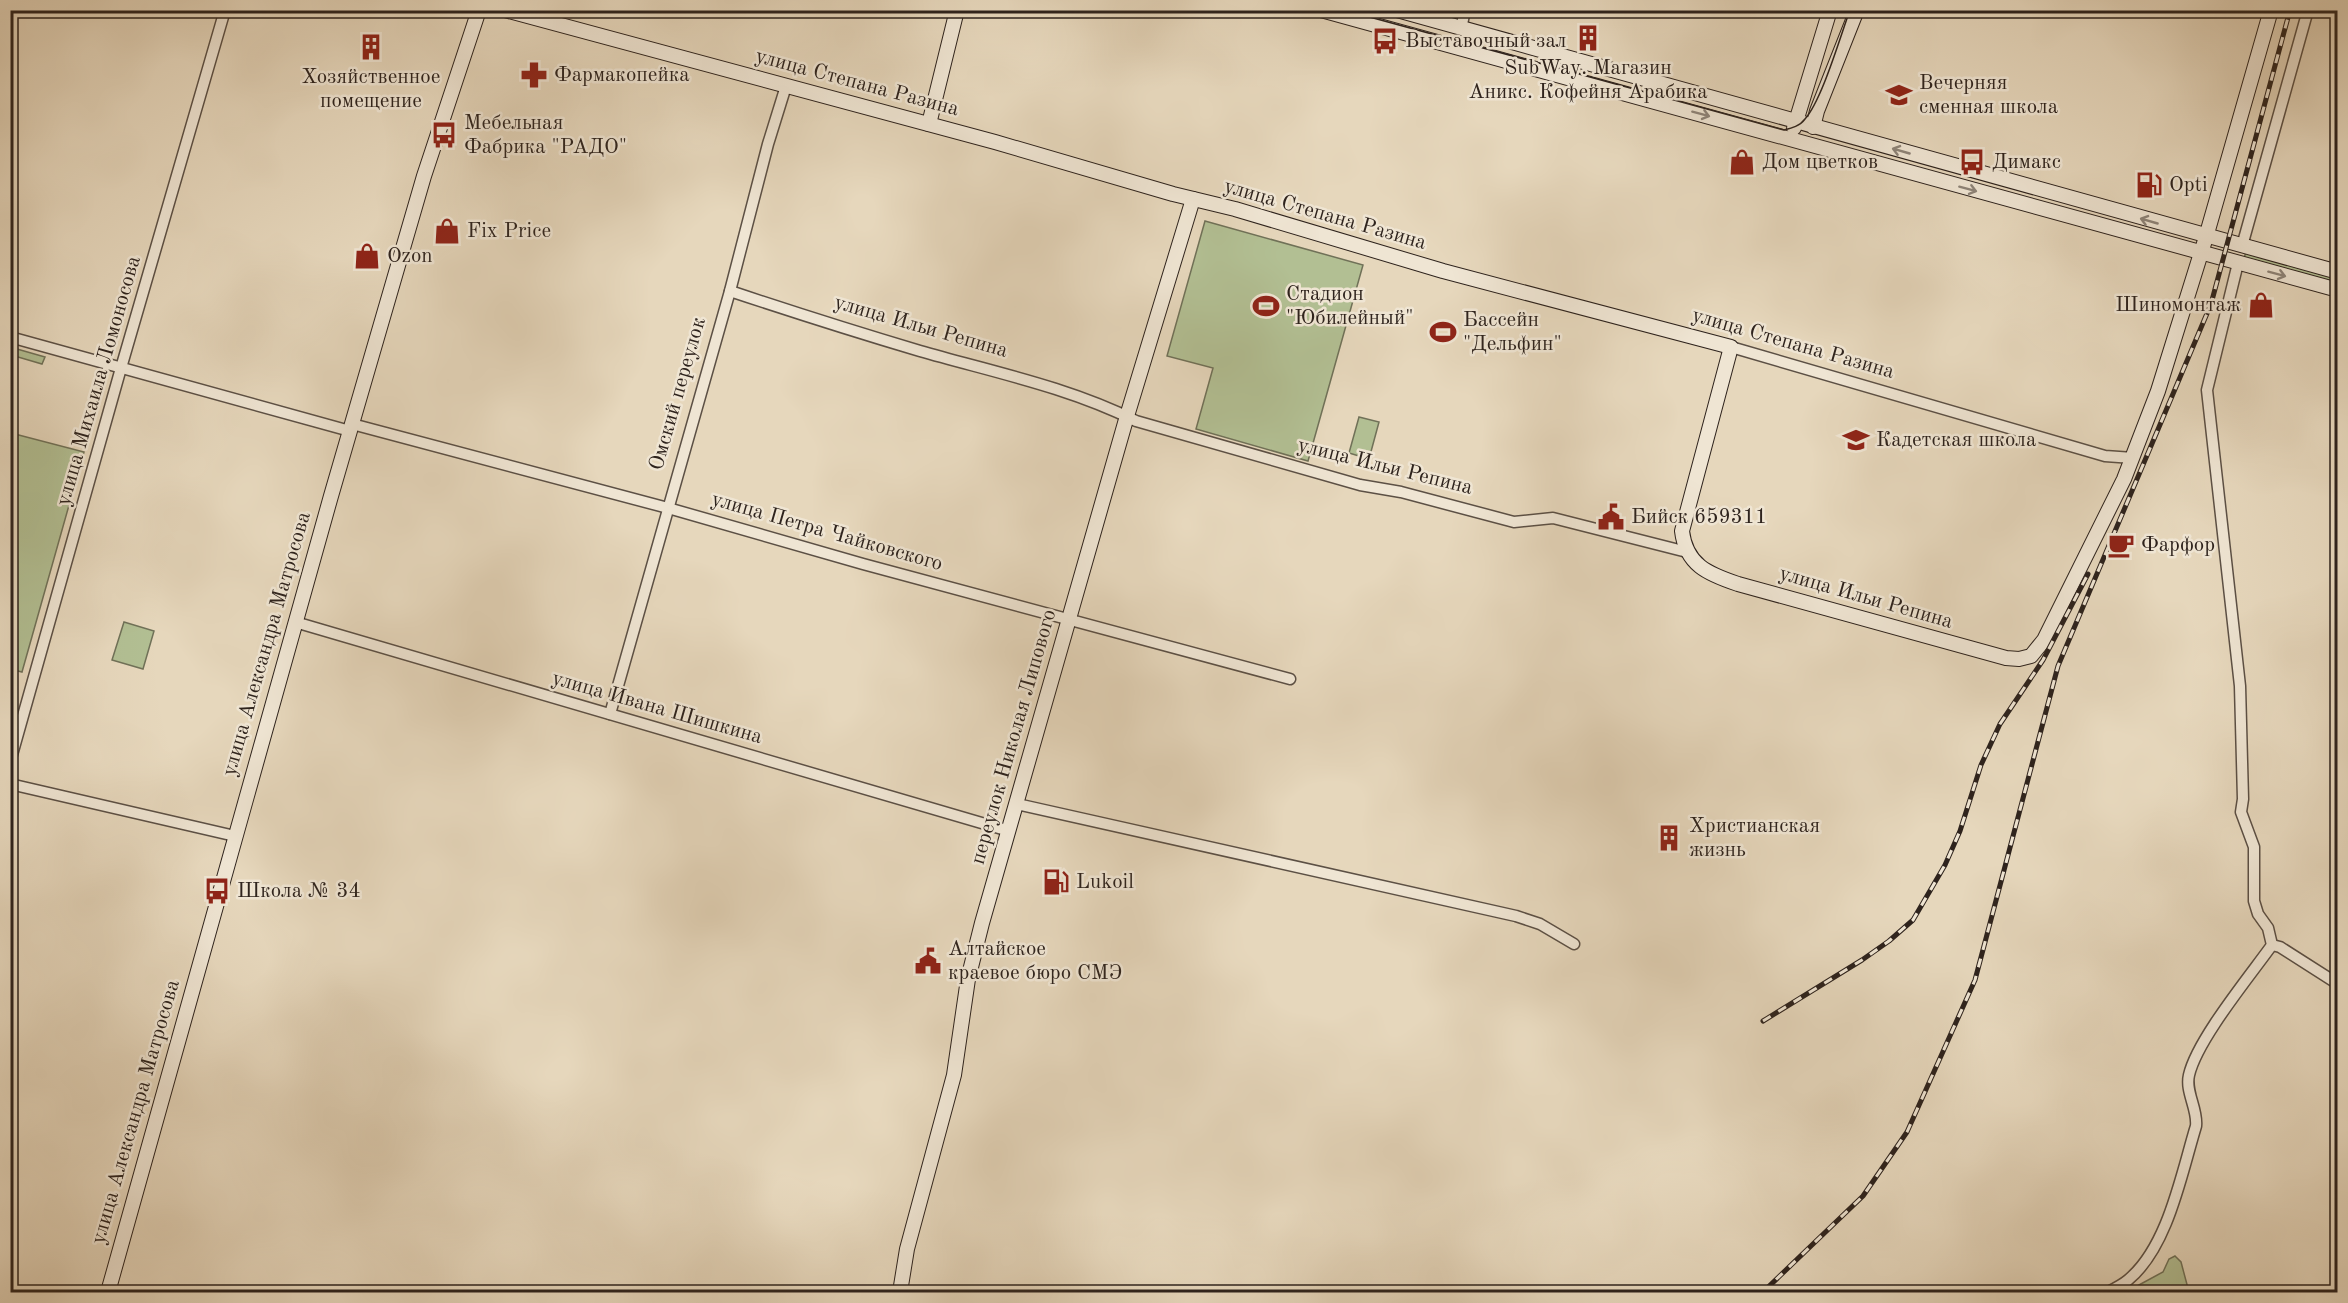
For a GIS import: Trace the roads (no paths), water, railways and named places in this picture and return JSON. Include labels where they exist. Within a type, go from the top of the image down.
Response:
[{"type":"street","name":"улица Михаила Ломоносова","points":[[10,762],[225,10]]},
{"type":"street","name":"улица Александра Матросова","points":[[108,1293],[351,428],[424,176],[479,10]]},
{"type":"street","points":[[929,124],[957,10]]},
{"type":"street","points":[[1321,10],[2337,290]]},
{"type":"street","points":[[1397,10],[2337,272]]},
{"type":"street","points":[[1461,29],[1465,10]]},
{"type":"street","points":[[1790,139],[1830,10]]},
{"type":"street","points":[[1813,127],[1857,10]]},
{"type":"street","points":[[2133,458],[2158,391],[2206,237],[2271,10]]},
{"type":"street","points":[[2108,1293],[2127,1281],[2139,1269],[2151,1253],[2167,1221],[2196,1126],[2197,1119],[2189,1086],[2191,1069],[2204,1041],[2272,945],[2268,928],[2255,907],[2253,842],[2241,812],[2243,799],[2240,686],[2207,390],[2242,246],[2308,10]]},
{"type":"street","name":"улица Степана Разина","points":[[509,11],[1235,209],[1443,271],[1731,347],[2105,456],[2133,458]]},
{"type":"street","name":"Омский переулок","points":[[610,714],[786,86]]},
{"type":"street","points":[[1933,180],[1939,162]]},
{"type":"street","name":"переулок Николая Липового","points":[[900,1293],[907,1249],[954,1075],[968,979],[1127,416],[1193,199]]},
{"type":"street","points":[[2116,230],[2122,213]]},
{"type":"street","name":"улица Ильи Репина","points":[[729,291],[877,338],[1023,378],[1147,424],[1360,484],[1401,492],[1514,522],[1552,518],[1687,552],[1703,568],[1738,584],[1996,656],[2014,659],[2031,656],[2044,640],[2108,514],[2133,458]]},
{"type":"street","name":"улица Петра Чайковского","points":[[10,337],[351,428],[668,507],[862,564],[1070,618],[1290,679]]},
{"type":"street","points":[[1687,552],[1682,531],[1731,347]]},
{"type":"street","name":"улица Ивана Шишкина","points":[[295,622],[1009,831]]},
{"type":"street","points":[[10,784],[236,836]]},
{"type":"street","points":[[1017,804],[1506,913],[1540,924],[1574,944]]},
{"type":"street","points":[[2272,945],[2280,947],[2337,984]]},
{"type":"tram line","points":[[1344,10],[1784,130],[1801,123],[1818,98],[1850,10]]},
{"type":"railway","points":[[1763,1292],[1863,1196],[1907,1132],[1975,980],[2058,666],[2211,304],[2290,10]]},
{"type":"railway","points":[[1763,1021],[1862,960],[1913,920],[1945,865],[1960,831],[1981,765],[2000,724],[2043,660],[2088,574]]},
{"type":"place","name":"SubWay. Магазин Аникс. Кофейня Арабика","points":[[1588,38]]},
{"type":"place","name":"Выставочный зал","points":[[1385,41]]},
{"type":"place","name":"Хозяйственное помещение","points":[[371,47]]},
{"type":"place","name":"Фармакопейка","points":[[534,75]]},
{"type":"place","name":"Вечерняя сменная школа","points":[[1899,95]]},
{"type":"place","name":"Мебельная Фабрика \"РАДО\"","points":[[444,135]]},
{"type":"place","name":"Дом цветков","points":[[1742,162]]},
{"type":"place","name":"Димакс","points":[[1972,162]]},
{"type":"place","name":"Opti","points":[[2149,185]]},
{"type":"place","name":"Fix Price","points":[[447,231]]},
{"type":"place","name":"Ozon","points":[[367,256]]},
{"type":"place","name":"Шиномонтаж","points":[[2261,305]]},
{"type":"place","name":"Стадион \"Юбилейный\"","points":[[1266,306]]},
{"type":"place","name":"Бассейн \"Дельфин\"","points":[[1443,332]]},
{"type":"place","name":"Кадетская школа","points":[[1856,440]]},
{"type":"place","name":"Бийск 659311","points":[[1611,517]]},
{"type":"place","name":"Фарфор","points":[[2121,545]]},
{"type":"place","name":"Христианская жизнь","points":[[1669,838]]},
{"type":"place","name":"Lukoil","points":[[1056,882]]},
{"type":"place","name":"Школа № 34","points":[[217,891]]},
{"type":"place","name":"Алтайское краевое бюро СМЭ","points":[[928,961]]}]
